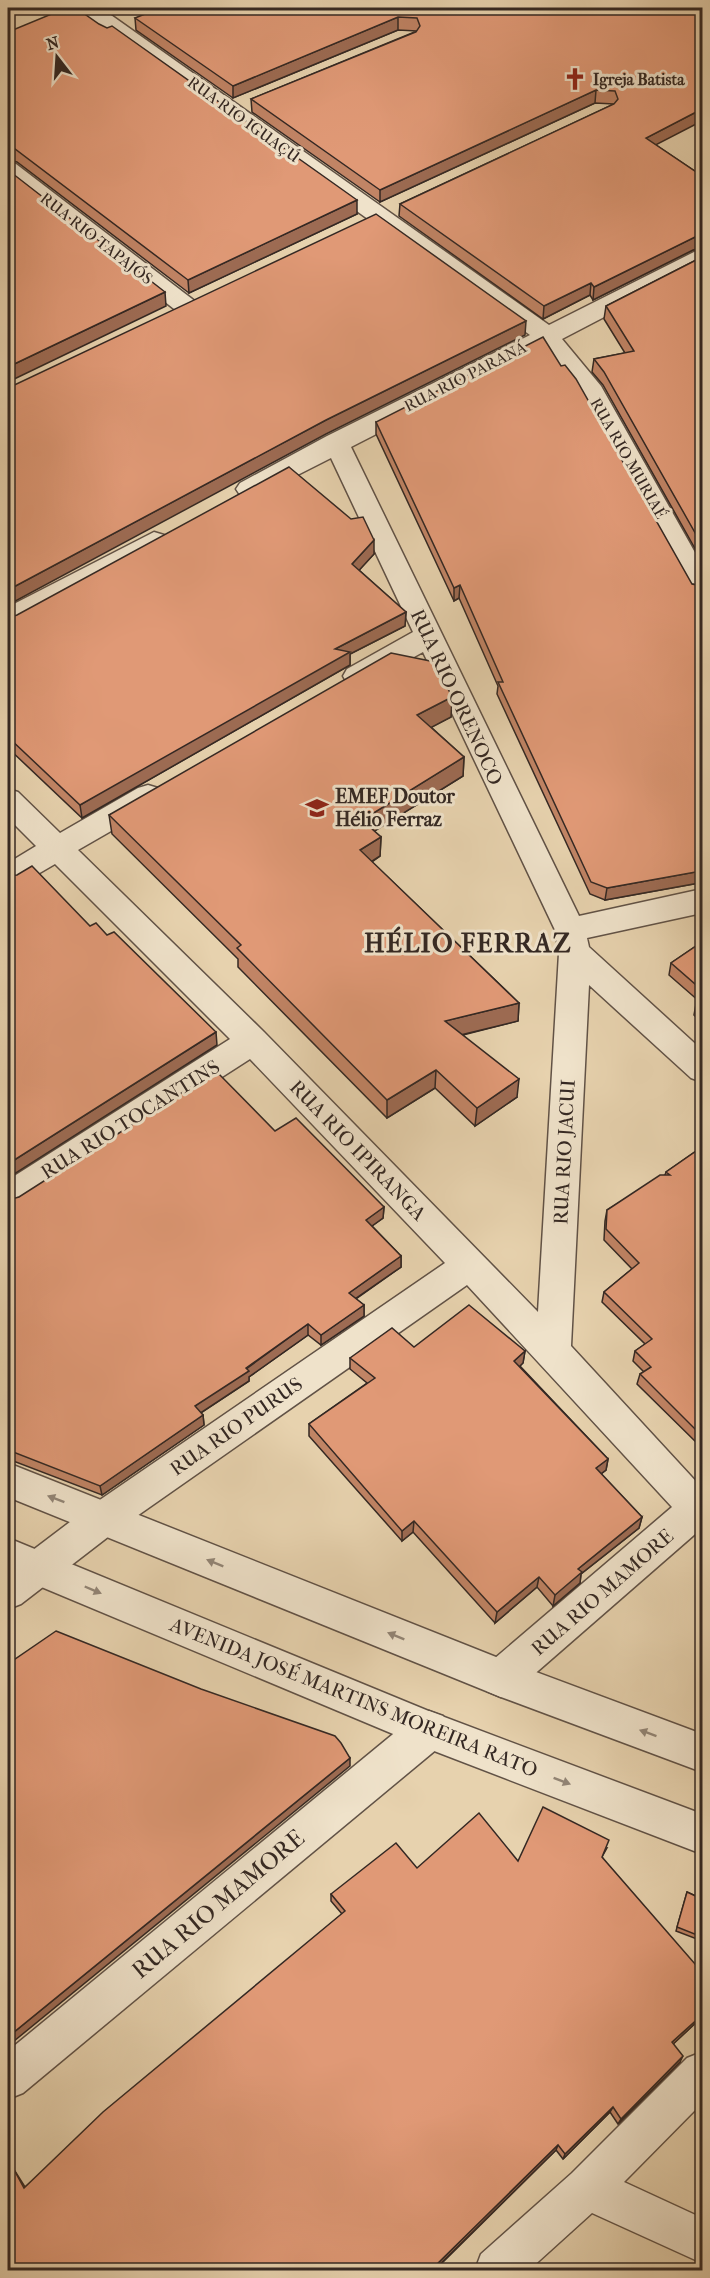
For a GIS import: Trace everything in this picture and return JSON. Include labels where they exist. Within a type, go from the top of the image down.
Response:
[{"type":"street","name":"RUA RIO IGUAÇÚ","points":[[88,8],[231,110],[367,221],[546,335]]},
{"type":"street","points":[[231,110],[253,100]]},
{"type":"street","name":"RUA RIO TAPAJÓS","points":[[8,169],[176,312],[208,297]]},
{"type":"street","points":[[367,221],[399,206]]},
{"type":"street","name":"RUA RIO PARANÁ","points":[[223,503],[336,442],[702,257]]},
{"type":"street","name":"RUA RIO MURIAÉ","points":[[546,335],[588,386],[702,588]]},
{"type":"street","name":"RUA RIO ORENOCO","points":[[336,442],[573,942]]},
{"type":"street","points":[[8,619],[172,531]]},
{"type":"street","points":[[335,689],[429,636]]},
{"type":"street","points":[[8,877],[170,784]]},
{"type":"street","name":"RUA RIO IPIRANGA","points":[[8,800],[55,849],[253,1041],[553,1351],[700,1507]]},
{"type":"street","points":[[702,901],[573,942],[702,1069]]},
{"type":"street","name":"RUA RIO JACUI","points":[[553,1351],[573,942]]},
{"type":"street","name":"RUA RIO TOCANTINS","points":[[8,1197],[253,1041]]},
{"type":"street","name":"RUA RIO PURUS","points":[[8,1591],[23,1561],[104,1518],[468,1265]]},
{"type":"street","points":[[8,1480],[501,1678],[702,1753]]},
{"type":"street","name":"RUA RIO MAMORE","points":[[501,1678],[700,1507]]},
{"type":"street","name":"AVENIDA JOSÉ MARTINS MOREIRA RATO","points":[[23,1561],[429,1730],[702,1834]]},
{"type":"street","name":"RUA RIO MAMORE","points":[[8,2078],[429,1730]]},
{"type":"street","points":[[497,2271],[587,2188],[702,2073]]},
{"type":"street","points":[[587,2188],[702,2241]]},
{"type":"building","points":[[66,8],[76,8],[107,28],[112,26],[357,200],[188,280],[15,149],[8,147],[8,32]]},
{"type":"building","points":[[160,8],[279,8],[289,14],[296,8],[702,8],[702,109],[646,138],[702,176],[702,198],[699,198],[702,203],[702,236],[695,237],[594,287],[591,283],[544,306],[400,204],[614,104],[618,99],[615,91],[596,90],[380,190],[251,99],[416,32],[420,26],[417,18],[398,17],[233,86],[135,18]]},
{"type":"building","points":[[8,170],[165,292],[8,367]]},
{"type":"building","points":[[376,214],[526,321],[326,420],[8,590],[8,388]]},
{"type":"building","points":[[702,257],[702,545],[604,372],[594,359],[634,351],[606,306]]},
{"type":"building","points":[[543,337],[561,366],[565,365],[576,379],[692,584],[702,586],[702,872],[607,888],[591,882],[498,682],[503,682],[460,585],[454,588],[376,422]]},
{"type":"building","points":[[289,467],[351,519],[363,517],[374,540],[352,564],[406,612],[335,649],[350,652],[80,805],[8,737],[8,618]]},
{"type":"building","points":[[391,653],[435,662],[452,697],[417,715],[464,757],[362,820],[381,837],[360,850],[519,1003],[445,1021],[519,1079],[477,1108],[436,1070],[387,1100],[237,948],[241,945],[109,815]]},
{"type":"building","points":[[32,866],[90,926],[96,923],[107,935],[114,932],[216,1032],[8,1164],[8,876],[17,875]]},
{"type":"building","points":[[702,942],[702,990],[671,963]]},
{"type":"building","points":[[702,1000],[702,1010],[696,1004]]},
{"type":"building","points":[[216,1071],[275,1131],[296,1118],[384,1207],[366,1220],[401,1256],[349,1293],[364,1305],[321,1335],[308,1324],[246,1368],[249,1371],[195,1406],[203,1415],[100,1486],[8,1450],[8,1200],[19,1197]]},
{"type":"building","points":[[702,1147],[702,1436],[640,1374],[651,1367],[635,1351],[652,1339],[604,1292],[639,1263],[606,1229],[607,1210],[660,1175],[670,1175],[666,1172]]},
{"type":"building","points":[[469,1305],[525,1351],[514,1361],[608,1459],[596,1468],[642,1517],[578,1569],[582,1572],[555,1595],[539,1577],[497,1612],[414,1521],[402,1531],[309,1424],[375,1378],[350,1358],[392,1328],[414,1347]]},
{"type":"building","points":[[56,1631],[201,1689],[335,1736],[350,1758],[8,2037],[8,1664]]},
{"type":"building","points":[[543,1807],[609,1840],[602,1857],[702,1972],[702,2015],[672,2042],[683,2056],[621,2119],[613,2107],[565,2154],[558,2145],[438,2263],[444,2271],[8,2271],[8,2172],[13,2168],[24,2188],[103,2112],[345,1911],[331,1894],[396,1843],[417,1868],[479,1813],[518,1861]]},
{"type":"building","points":[[687,1892],[702,1899],[702,1937],[677,1927]]},
{"type":"place","name":"Igreja Batista","points":[[575,79]]},
{"type":"place","name":"EMEF Doutor Hélio Ferraz","points":[[317,808]]},
{"type":"district","name":"HÉLIO FERRAZ","points":[[468,943]]}]
